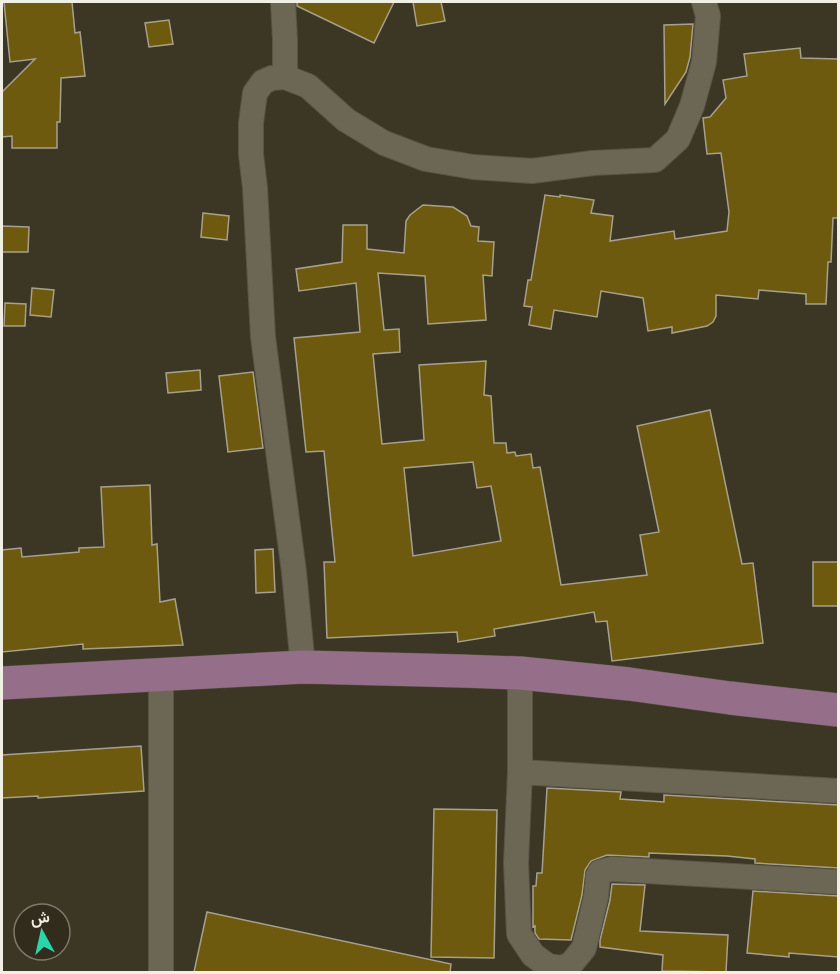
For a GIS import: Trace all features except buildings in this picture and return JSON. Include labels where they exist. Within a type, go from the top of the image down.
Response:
[{"type":"main road","points":[[2,683],[303,667],[520,673],[838,710]]},
{"type":"street","points":[[283,2],[285,77]]},
{"type":"street","points":[[303,667],[294,572],[263,337],[251,154],[251,123],[255,93],[263,82],[272,78],[285,77],[308,86],[346,120],[384,143],[426,159],[473,167],[532,171],[592,162],[655,160],[678,139],[692,106],[704,62],[708,16],[704,2]]},
{"type":"street","points":[[520,673],[520,771],[516,863],[519,934],[533,954],[548,966],[562,968],[571,964],[584,948],[596,897],[598,876],[605,869],[838,882]]},
{"type":"street","points":[[161,674],[161,972]]},
{"type":"street","points":[[520,771],[838,791]]}]
